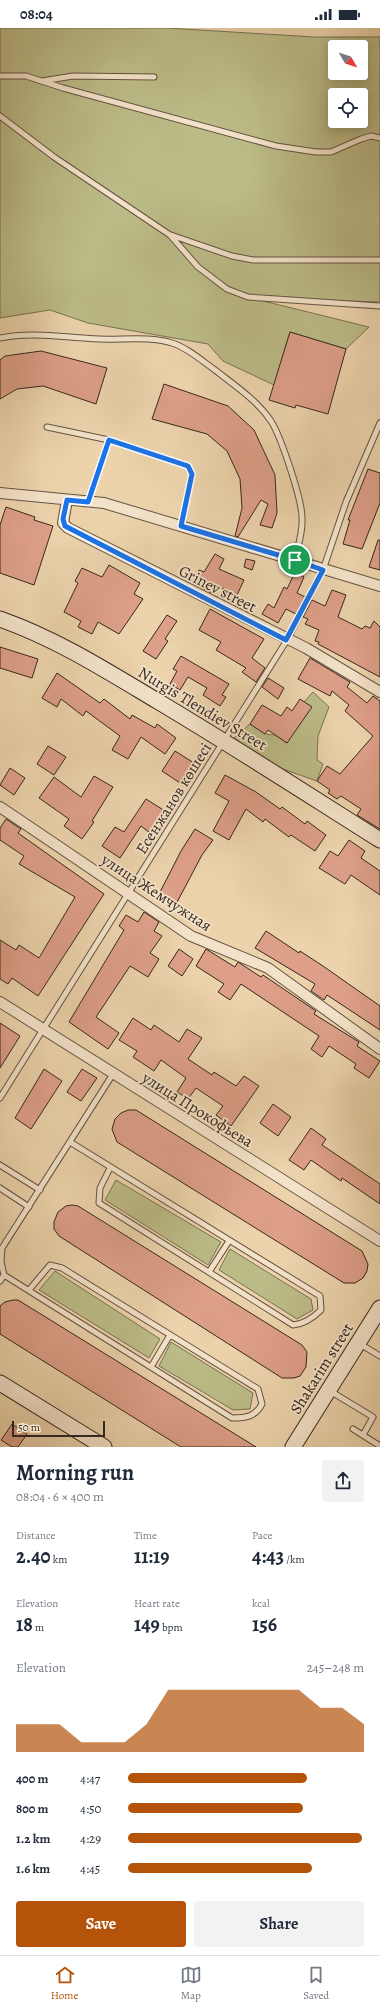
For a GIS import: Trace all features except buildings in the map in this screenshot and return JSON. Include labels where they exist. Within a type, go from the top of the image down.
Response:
[{"type":"street","points":[[0,493],[104,503],[380,586]]},
{"type":"street","name":"Grinev street","points":[[67,500],[63,523],[68,528],[286,640],[306,648],[380,692]]},
{"type":"street","name":"Nurgis Tlendiev Street","points":[[0,619],[58,643],[223,740],[380,840]]},
{"type":"street","name":"улица Жемчужная","points":[[0,808],[191,936],[268,968],[380,1049]]},
{"type":"street","name":"улица Прокофьева","points":[[0,1002],[43,1031],[380,1241]]},
{"type":"street","name":"Shakarim street","points":[[292,1447],[380,1308]]},
{"type":"street","points":[[0,1384],[104,1447]]},
{"type":"lane","points":[[0,76],[26,76],[41,82],[276,146],[316,152],[330,152],[371,136],[380,138]]},
{"type":"lane","points":[[41,82],[73,76],[154,77]]},
{"type":"lane","points":[[0,116],[54,158],[170,235],[232,256],[253,260],[380,260]]},
{"type":"lane","points":[[170,235],[198,267],[227,289],[248,297],[380,306]]},
{"type":"lane","points":[[0,338],[22,335],[171,342],[194,355],[224,377],[251,399],[265,414],[271,422],[281,446],[301,504],[301,533],[295,560]]},
{"type":"lane","name":"Есенжанов көшесі","points":[[0,1098],[129,894],[286,640],[323,570],[346,502],[380,423]]},
{"type":"lane","points":[[47,427],[109,440],[188,466],[192,474],[181,526]]},
{"type":"lane","points":[[88,502],[109,440]]},
{"type":"lane","points":[[29,1290],[50,1265],[62,1268],[258,1389],[262,1404],[258,1412],[248,1418],[232,1418],[4,1275],[1,1262],[2,1248],[113,1074]]},
{"type":"lane","points":[[70,1142],[320,1296],[321,1310],[306,1321],[293,1325],[99,1203],[100,1188],[110,1168]]},
{"type":"lane","points":[[0,1165],[40,1190]]},
{"type":"lane","points":[[0,1188],[29,1207]]},
{"type":"lane","points":[[209,1272],[229,1241]]},
{"type":"lane","points":[[0,1281],[4,1275]]},
{"type":"lane","points":[[151,1367],[170,1335]]},
{"type":"lane","points":[[358,1342],[380,1356]]},
{"type":"lane","points":[[329,1390],[373,1417],[363,1435]]},
{"type":"lane","points":[[353,1429],[380,1446]]},
{"type":"green space","points":[[0,28],[167,28],[314,37],[380,37],[380,302],[251,298],[369,327],[346,349],[290,332],[274,385],[223,361],[208,344],[88,323],[50,310],[0,318]]},
{"type":"green space","points":[[313,692],[329,707],[318,736],[317,760],[323,764],[317,781],[271,765],[234,738],[250,724],[265,734],[275,735],[287,743],[304,702]]},
{"type":"green space","points":[[116,1180],[221,1242],[208,1265],[105,1200]]},
{"type":"green space","points":[[230,1249],[311,1299],[313,1310],[297,1319],[219,1270]]},
{"type":"green space","points":[[55,1271],[160,1339],[149,1358],[39,1290]]},
{"type":"green space","points":[[171,1342],[253,1393],[250,1409],[233,1410],[159,1366]]},
{"type":"route","points":[[109,440],[188,466],[192,474],[191,485],[181,526],[295,560],[323,570],[286,640],[68,528],[63,523],[63,515],[67,500],[88,502],[109,440]]}]
